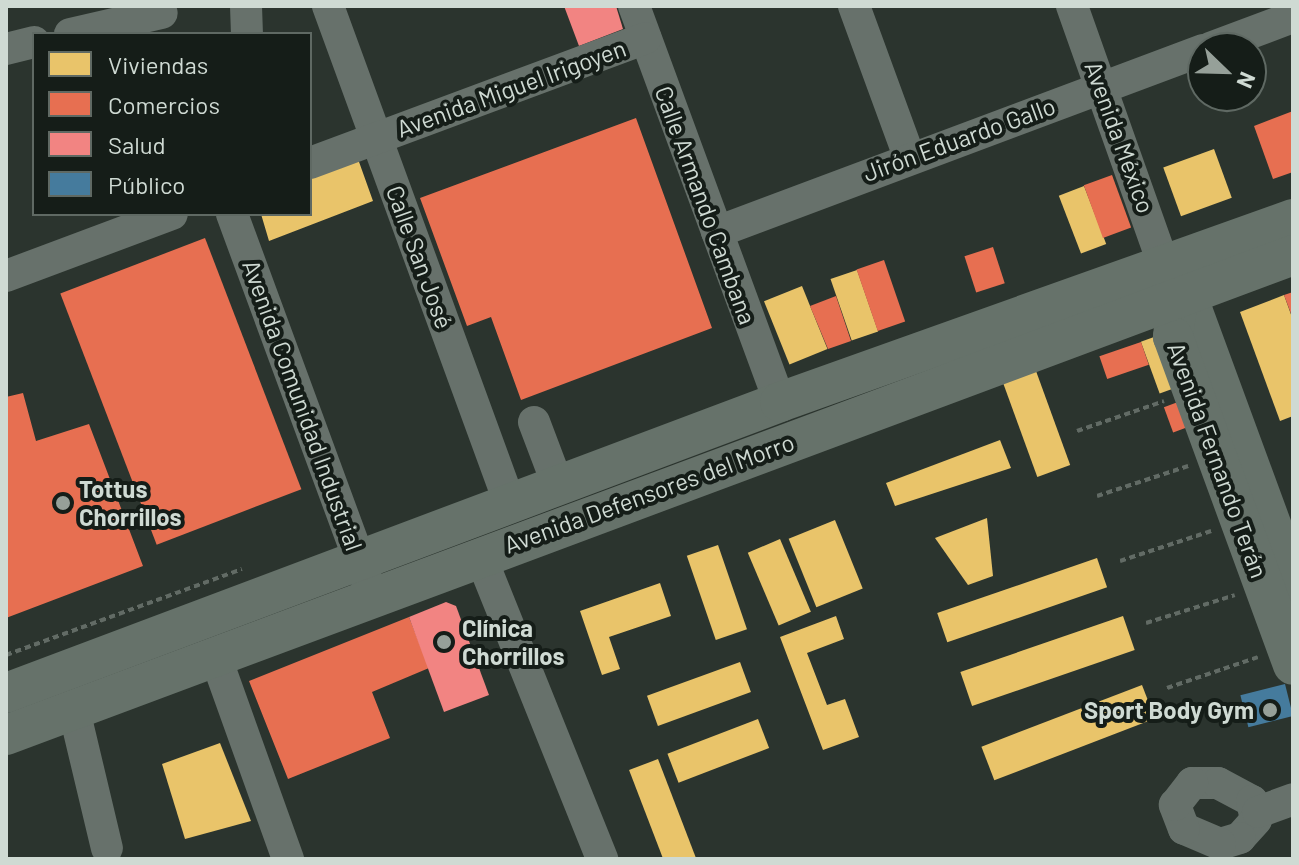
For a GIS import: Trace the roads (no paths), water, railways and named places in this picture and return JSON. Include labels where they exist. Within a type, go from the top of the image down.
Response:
[{"type":"main road","name":"Avenida Defensores del Morro","points":[[6,693],[366,579],[480,555],[1172,284],[1293,219]]},
{"type":"main road","name":"Avenida Defensores del Morro","points":[[6,735],[216,658],[511,507],[780,402],[1172,284],[1293,255]]},
{"type":"main road","name":"Avenida Fernando Terán","points":[[1172,284],[1170,323],[1240,521],[1279,572]]},
{"type":"main road","name":"Avenida Fernando Terán","points":[[1172,284],[1193,312],[1279,572],[1290,656]]},
{"type":"street","points":[[246,6],[247,32]]},
{"type":"street","name":"Calle San José","points":[[328,6],[511,507]]},
{"type":"street","name":"Calle Armando Cambana","points":[[634,6],[717,232],[741,340],[780,402]]},
{"type":"street","points":[[854,6],[909,156]]},
{"type":"street","name":"Avenida México","points":[[1072,6],[1172,284]]},
{"type":"street","points":[[1241,32],[1271,17]]},
{"type":"street","points":[[82,32],[164,18]]},
{"type":"street","name":"Avenida Miguel Irigoyen","points":[[312,162],[646,38]]},
{"type":"street","points":[[6,49],[32,42]]},
{"type":"street","name":"Jirón Eduardo Gallo","points":[[717,232],[909,156],[1187,56]]},
{"type":"street","points":[[6,276],[167,216]]},
{"type":"street","name":"Avenida Comunidad Industrial","points":[[233,216],[366,579]]},
{"type":"street","points":[[534,422],[559,488]]},
{"type":"street","points":[[480,555],[602,859]]},
{"type":"street","points":[[216,658],[288,859]]},
{"type":"street","points":[[74,710],[107,848]]},
{"type":"street","points":[[1258,812],[1293,799]]},
{"type":"place","name":"Tottus Chorrillos","points":[[63,503]]},
{"type":"place","name":"Clínica Chorrillos","points":[[444,642]]},
{"type":"place","name":"Sport Body Gym","points":[[1270,710]]}]
